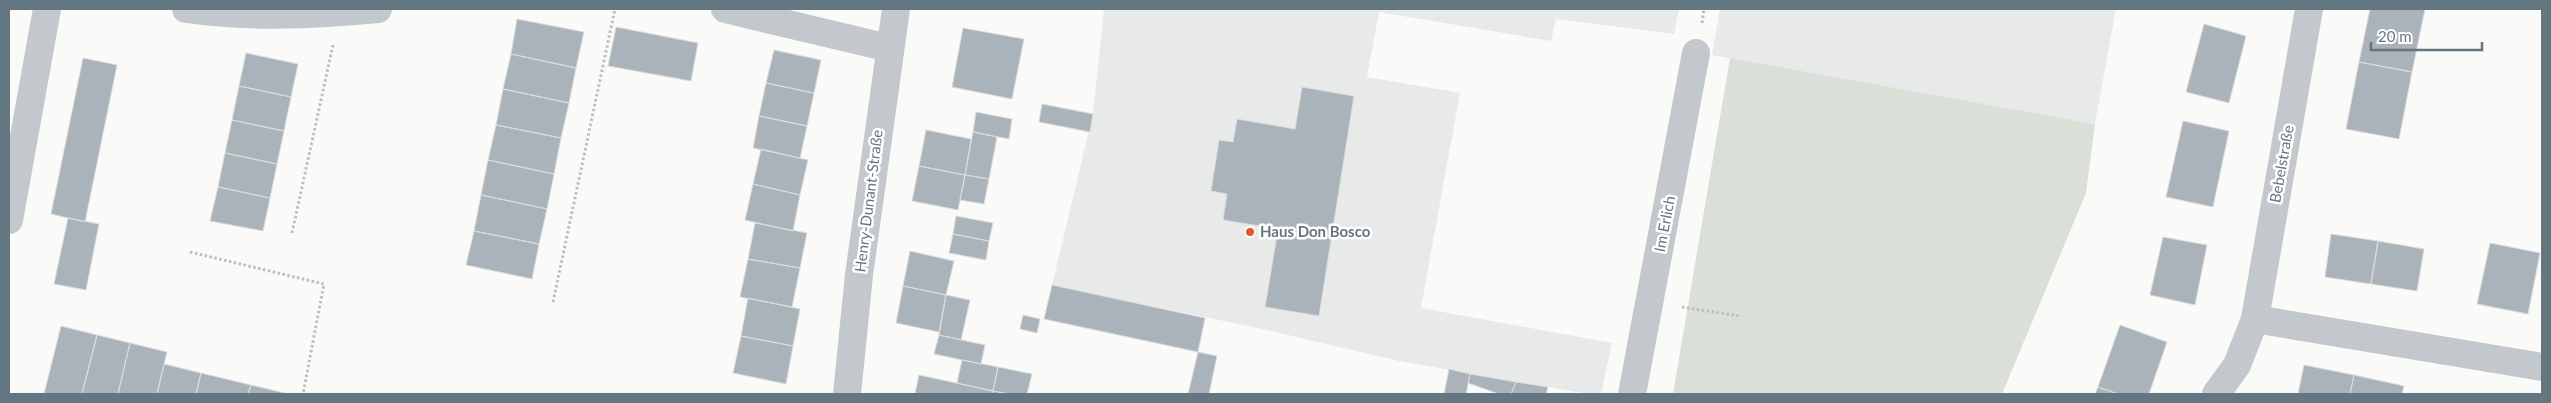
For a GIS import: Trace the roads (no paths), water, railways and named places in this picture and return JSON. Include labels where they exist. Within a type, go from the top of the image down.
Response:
[{"type":"street","points":[[9,220],[47,9]]},
{"type":"street","points":[[186,9],[221,14],[315,15],[378,9]]},
{"type":"street","points":[[725,9],[889,48]]},
{"type":"street","name":"Henry-Dunant-Straße","points":[[847,394],[850,349],[889,48],[896,9]]},
{"type":"street","name":"Bebelstraße","points":[[2216,394],[2237,365],[2255,320],[2309,9]]},
{"type":"street","name":"Im Erlich","points":[[1632,394],[1696,53]]},
{"type":"street","points":[[2255,320],[2542,367]]},
{"type":"place","name":"Haus Don Bosco","points":[[1250,232]]}]
